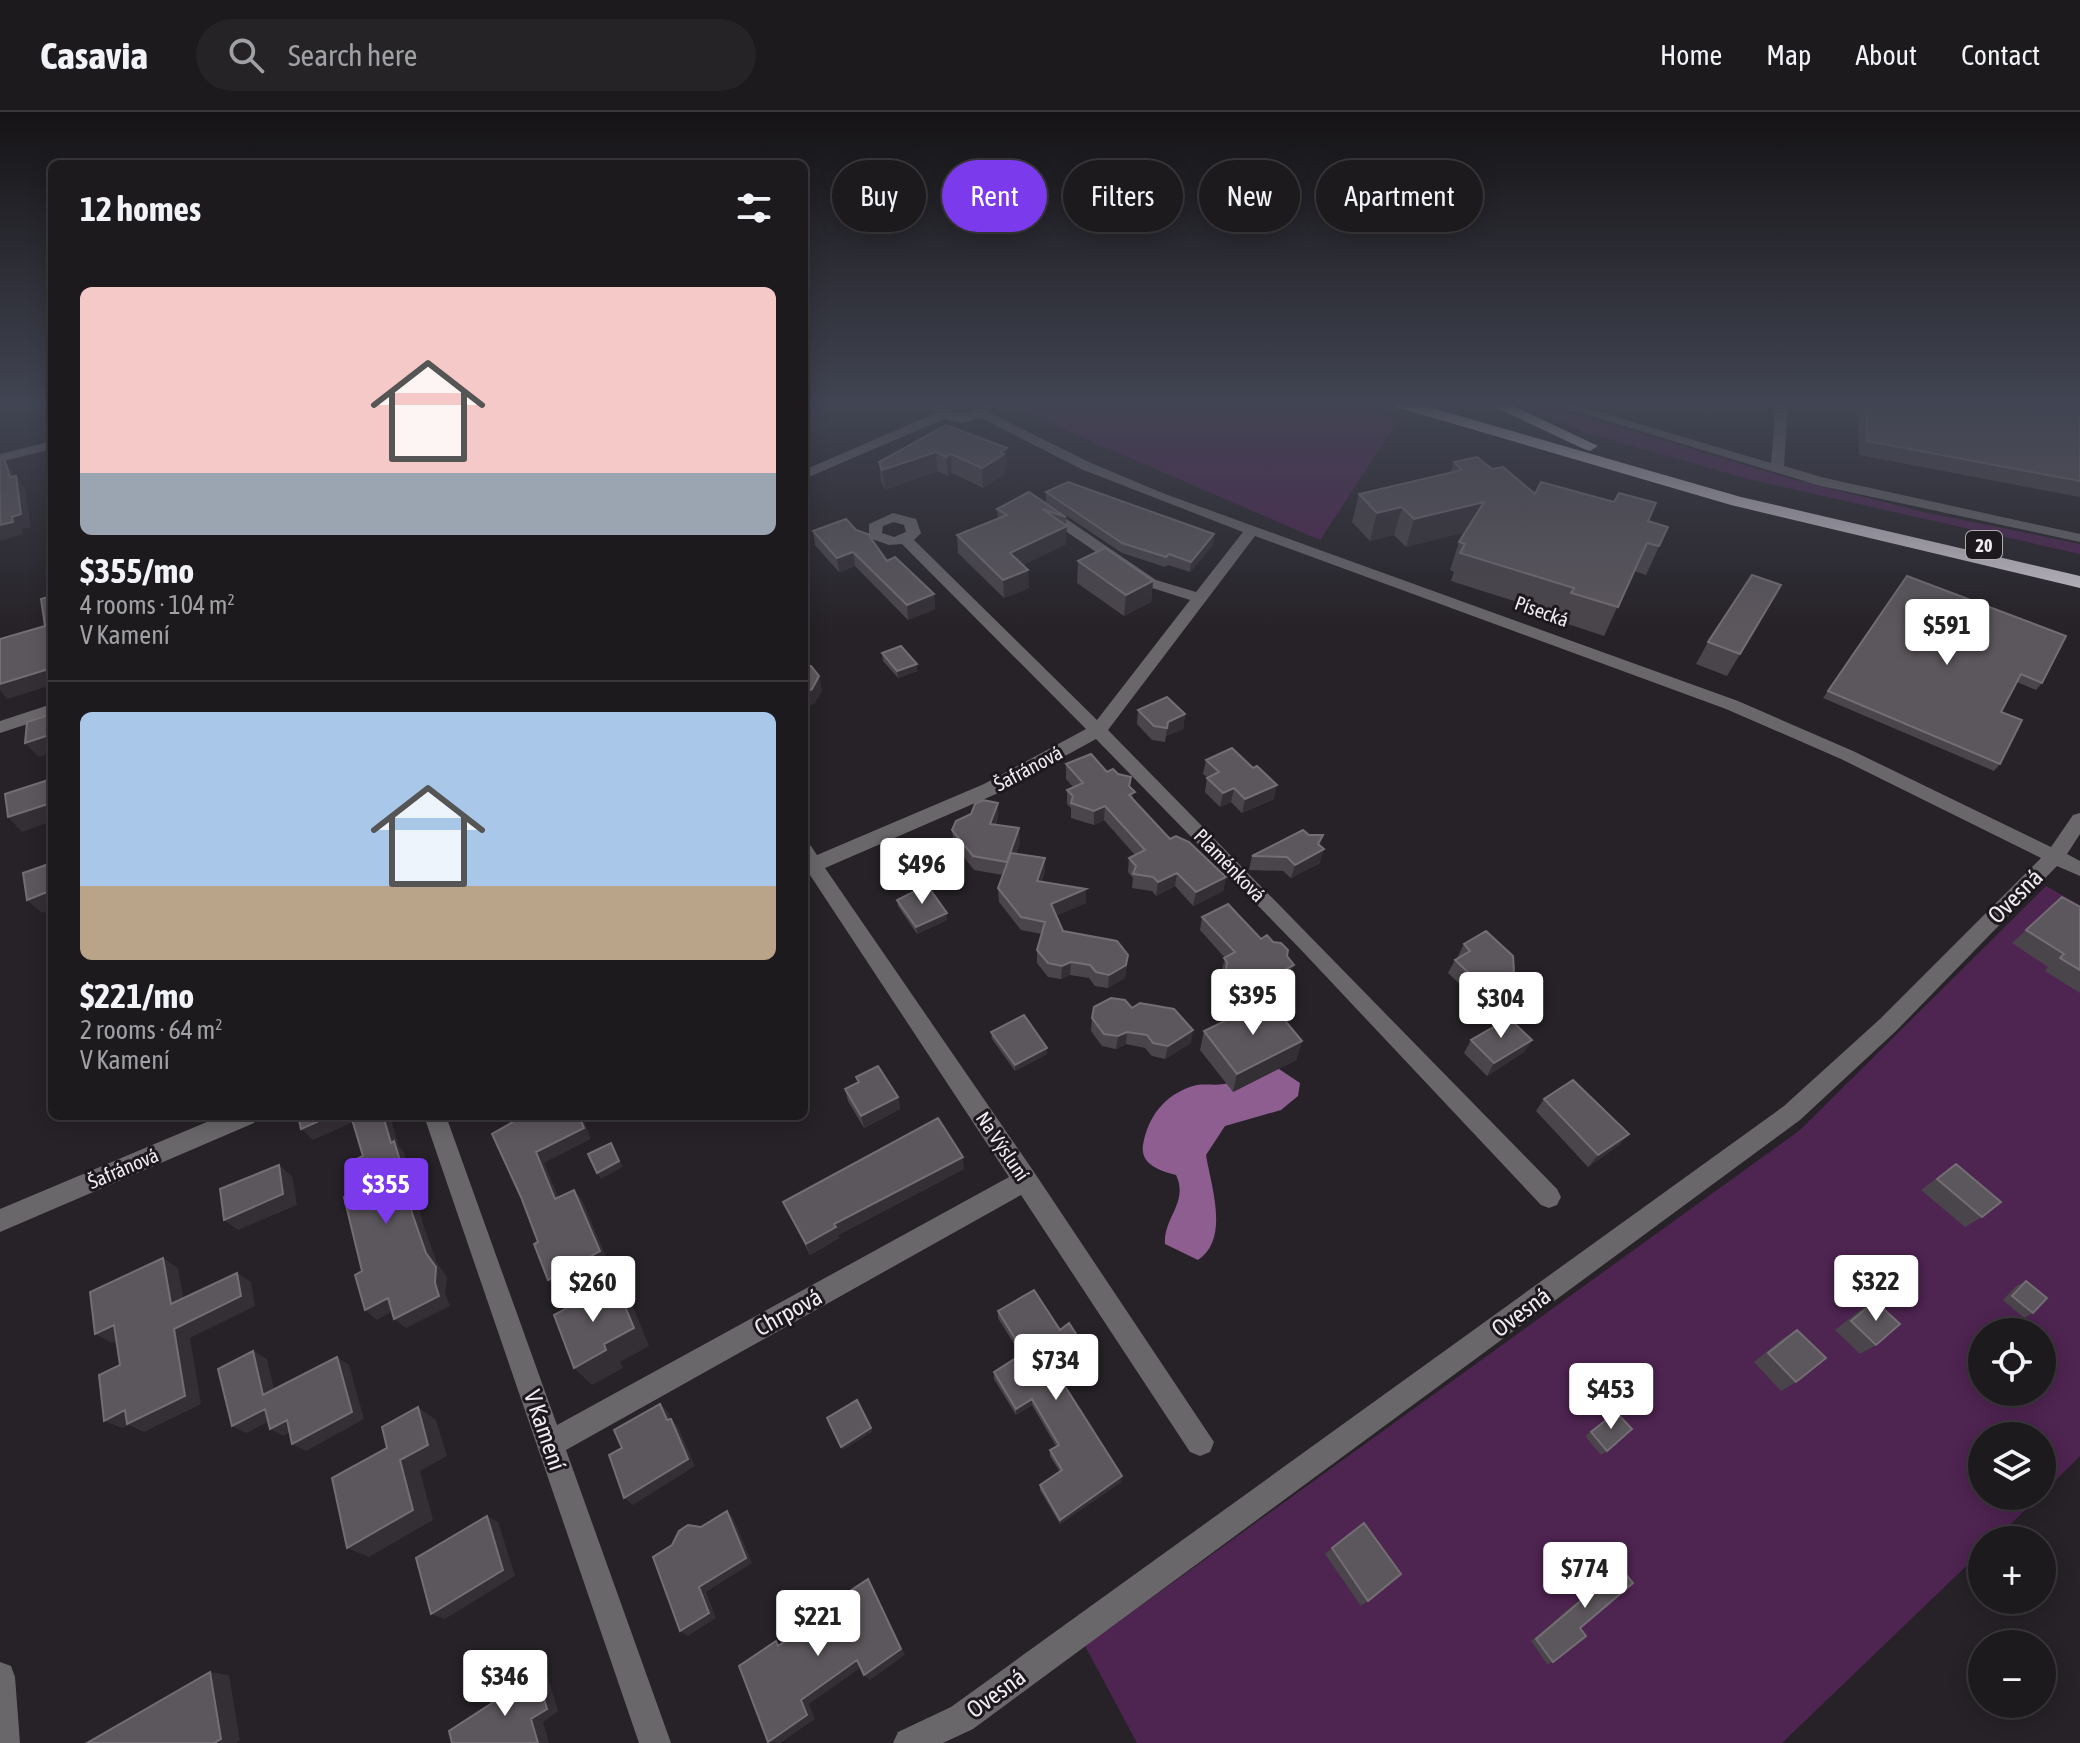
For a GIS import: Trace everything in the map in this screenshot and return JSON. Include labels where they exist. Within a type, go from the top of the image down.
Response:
[{"type":"highway","name":"20","points":[[1665,480],[1724,497],[2080,582]]},
{"type":"highway","name":"20","points":[[1713,480],[2080,566]]},
{"type":"street","name":"Písecká","points":[[1120,480],[1732,705],[1847,755],[2080,869]]},
{"type":"street","points":[[1818,480],[1932,508],[2080,538]]},
{"type":"street","points":[[1025,497],[1151,583],[1199,598]]},
{"type":"street","name":"Šafránová","points":[[808,862],[990,789],[1099,730],[1252,530]]},
{"type":"street","name":"Plaménková","points":[[905,539],[1099,730],[1413,1052],[1549,1197]]},
{"type":"street","points":[[0,727],[48,711]]},
{"type":"street","name":"Ovesná","points":[[909,1743],[962,1718],[1792,1113],[1888,1025],[2055,856],[2080,820]]},
{"type":"street","name":"Na Výsluní","points":[[808,863],[1026,1180],[1200,1442]]},
{"type":"street","name":"Šafránová","points":[[0,1221],[237,1120]]},
{"type":"street","name":"V Kamení","points":[[436,1120],[655,1743]]},
{"type":"street","name":"Chrpová","points":[[550,1444],[1026,1180]]},
{"type":"street","points":[[0,1677],[4,1743]]},
{"type":"shaded area","points":[[1181,480],[1359,480],[1320,540]]},
{"type":"shaded area","points":[[1753,480],[1796,480],[1928,513],[2080,544],[2080,554]]},
{"type":"shaded area","points":[[2046,886],[2080,905],[2080,1456],[2056,1480],[2056,1422],[1968,1422],[1968,1510],[2025,1510],[2009,1526],[1968,1526],[1968,1564],[1782,1743],[1137,1743],[1085,1646],[1800,1130]]},
{"type":"shaded area","points":[[1279,1069],[1300,1083],[1298,1096],[1281,1110],[1225,1126],[1206,1155],[1216,1211],[1216,1226],[1208,1251],[1198,1260],[1165,1244],[1165,1235],[1178,1202],[1179,1185],[1176,1175],[1153,1166],[1145,1158],[1143,1145],[1153,1116],[1174,1095],[1193,1086],[1231,1083]]},
{"type":"building","points":[[0,480],[17,480],[21,514],[12,517],[13,522],[0,525]]},
{"type":"building","points":[[1419,480],[1519,480],[1535,494],[1541,482],[1614,502],[1619,493],[1656,503],[1648,521],[1668,527],[1659,546],[1647,543],[1618,607],[1571,593],[1574,588],[1460,553],[1465,544],[1459,542],[1484,502],[1414,519],[1402,507],[1377,513],[1359,494]]},
{"type":"building","points":[[1068,482],[1214,534],[1191,562],[1122,543],[1046,492]]},
{"type":"building","points":[[1029,492],[1066,517],[1042,509],[1067,526],[1010,553],[1028,570],[1003,580],[957,535],[1007,515],[997,509]]},
{"type":"building","points":[[846,519],[856,530],[868,534],[887,561],[895,557],[934,594],[907,605],[853,552],[837,558],[813,531]]},
{"type":"building","points":[[1105,548],[1153,581],[1126,595],[1078,561]]},
{"type":"building","points":[[1752,575],[1781,585],[1740,654],[1708,642]]},
{"type":"building","points":[[1907,576],[2066,636],[2042,683],[2021,674],[2001,712],[2022,720],[2000,764],[1828,691]]},
{"type":"building","points":[[48,597],[48,669],[0,684],[0,639],[45,626],[41,599]]},
{"type":"building","points":[[901,646],[917,664],[897,671],[882,653]]},
{"type":"building","points":[[808,666],[819,676],[808,692]]},
{"type":"building","points":[[1167,697],[1185,714],[1168,722],[1167,728],[1154,726],[1138,710]]},
{"type":"building","points":[[48,715],[48,735],[25,743],[27,722]]},
{"type":"building","points":[[1232,748],[1277,785],[1245,799],[1234,788],[1223,793],[1207,778],[1219,772],[1206,760]]},
{"type":"building","points":[[1091,754],[1107,772],[1113,769],[1118,774],[1131,777],[1129,786],[1135,792],[1129,795],[1170,839],[1176,836],[1189,842],[1226,877],[1196,892],[1177,873],[1158,882],[1153,877],[1133,874],[1136,866],[1129,858],[1145,850],[1105,806],[1094,811],[1071,803],[1073,796],[1067,790],[1083,783],[1066,764]]},
{"type":"building","points":[[48,780],[48,804],[8,817],[5,794]]},
{"type":"building","points":[[983,800],[998,803],[990,824],[1019,828],[1007,862],[973,856],[952,830],[956,821],[971,814],[975,804]]},
{"type":"building","points":[[1303,830],[1309,835],[1323,835],[1318,844],[1324,849],[1295,865],[1287,857],[1252,856]]},
{"type":"building","points":[[1011,853],[1045,858],[1037,881],[1086,889],[1051,904],[1063,931],[1117,941],[1128,955],[1126,965],[1109,975],[1096,972],[1090,965],[1048,963],[1037,950],[1045,922],[1021,917],[998,888]]},
{"type":"building","points":[[48,864],[48,892],[27,900],[23,873]]},
{"type":"building","points":[[927,885],[947,913],[916,927],[897,900]]},
{"type":"building","points":[[2062,897],[2080,907],[2080,970],[2060,958],[2064,954],[2026,930]]},
{"type":"building","points":[[1228,904],[1261,939],[1267,935],[1273,942],[1281,943],[1288,950],[1287,956],[1294,965],[1245,992],[1225,975],[1227,962],[1224,958],[1235,952],[1202,917]]},
{"type":"building","points":[[1486,931],[1513,956],[1514,971],[1494,983],[1475,979],[1455,960],[1470,951],[1464,944]]},
{"type":"building","points":[[1111,998],[1125,1000],[1132,1008],[1140,1003],[1174,1009],[1193,1030],[1168,1046],[1153,1043],[1147,1035],[1127,1032],[1118,1036],[1104,1034],[1092,1018],[1094,1007]]},
{"type":"building","points":[[1268,1000],[1302,1041],[1237,1074],[1204,1031]]},
{"type":"building","points":[[1024,1015],[1047,1048],[1015,1065],[991,1032]]},
{"type":"building","points":[[1509,1018],[1532,1040],[1494,1063],[1471,1040]]},
{"type":"building","points":[[878,1066],[898,1097],[861,1116],[845,1089],[859,1082],[856,1077]]},
{"type":"building","points":[[1573,1080],[1629,1134],[1598,1155],[1544,1099]]},
{"type":"building","points":[[938,1118],[963,1157],[834,1224],[836,1227],[806,1244],[783,1202]]},
{"type":"building","points":[[299,1120],[321,1120],[301,1129]]},
{"type":"building","points":[[352,1120],[384,1120],[391,1143],[394,1141],[412,1213],[426,1253],[436,1267],[435,1283],[439,1296],[394,1319],[388,1298],[365,1310],[355,1275],[362,1271],[344,1197],[357,1192],[350,1162],[363,1156]]},
{"type":"building","points":[[516,1120],[581,1120],[584,1128],[536,1152],[555,1199],[574,1190],[600,1251],[548,1280],[521,1197],[492,1134]]},
{"type":"building","points":[[611,1143],[619,1161],[597,1173],[588,1154]]},
{"type":"building","points":[[1956,1164],[2001,1202],[1982,1217],[1937,1179]]},
{"type":"building","points":[[279,1165],[283,1194],[224,1220],[220,1189]]},
{"type":"building","points":[[163,1258],[171,1304],[237,1273],[241,1296],[174,1329],[185,1396],[127,1424],[125,1410],[104,1421],[99,1375],[120,1365],[114,1325],[95,1334],[90,1292]]},
{"type":"building","points":[[2026,1281],[2047,1298],[2033,1313],[2012,1296]]},
{"type":"building","points":[[615,1282],[634,1328],[604,1344],[606,1350],[574,1368],[554,1315]]},
{"type":"building","points":[[1034,1290],[1060,1330],[1069,1323],[1092,1359],[1061,1380],[1122,1476],[1060,1520],[1040,1485],[1062,1470],[1050,1450],[1059,1445],[1032,1399],[1016,1409],[994,1372],[1024,1353],[998,1311]]},
{"type":"building","points":[[1875,1301],[1900,1324],[1876,1345],[1851,1321]]},
{"type":"building","points":[[1797,1330],[1826,1358],[1796,1382],[1768,1353]]},
{"type":"building","points":[[253,1351],[263,1395],[337,1357],[352,1412],[292,1444],[287,1420],[270,1429],[265,1409],[232,1426],[218,1369]]},
{"type":"building","points":[[857,1400],[871,1428],[841,1447],[827,1418]]},
{"type":"building","points":[[660,1404],[667,1420],[671,1419],[688,1459],[624,1498],[609,1455],[622,1448],[614,1430]]},
{"type":"building","points":[[418,1407],[428,1445],[400,1460],[413,1510],[347,1548],[332,1478],[387,1448],[382,1427]]},
{"type":"building","points":[[1616,1412],[1632,1429],[1607,1451],[1591,1432]]},
{"type":"building","points":[[727,1511],[746,1558],[699,1587],[709,1613],[680,1631],[653,1557],[672,1545],[679,1531],[688,1525],[701,1527]]},
{"type":"building","points":[[487,1516],[503,1570],[431,1614],[416,1558]]},
{"type":"building","points":[[1364,1523],[1401,1574],[1368,1601],[1332,1548]]},
{"type":"building","points":[[1612,1557],[1633,1583],[1580,1628],[1586,1636],[1553,1662],[1536,1639],[1590,1593],[1584,1586],[1593,1579],[1590,1575]]},
{"type":"building","points":[[868,1579],[901,1649],[864,1675],[857,1660],[801,1700],[807,1715],[768,1742],[739,1666],[776,1641],[778,1646],[834,1608],[832,1603]]},
{"type":"building","points":[[210,1672],[221,1739],[214,1743],[87,1743]]},
{"type":"building","points":[[537,1674],[547,1709],[531,1719],[538,1743],[452,1743],[449,1731]]}]
